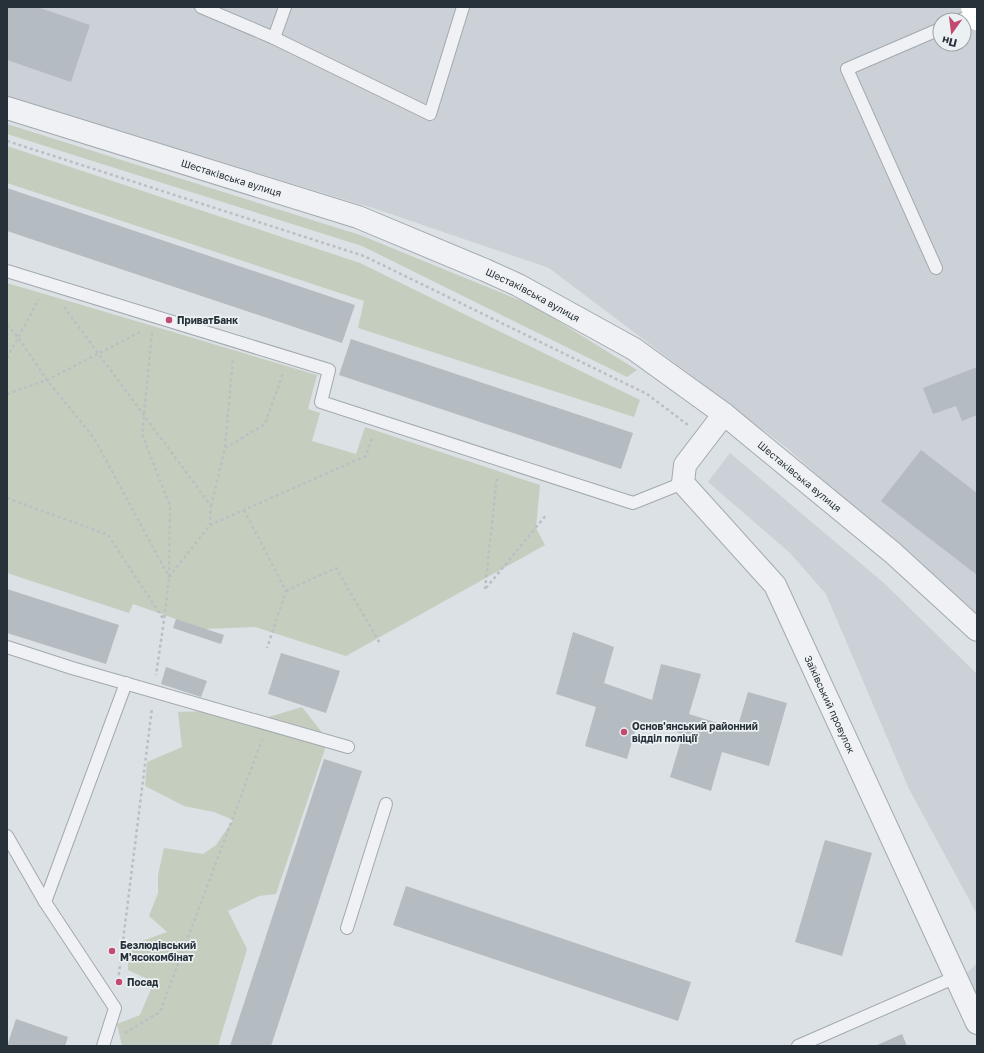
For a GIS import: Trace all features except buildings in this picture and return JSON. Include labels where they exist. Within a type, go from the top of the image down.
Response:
[{"type":"street","name":"Шестаківська вулиця","points":[[7,108],[358,217],[518,285],[634,349],[724,414],[893,553],[977,630]]},
{"type":"street","points":[[683,483],[685,465],[724,414]]},
{"type":"street","name":"Заїківський провулок","points":[[683,483],[775,585],[977,1023]]},
{"type":"lane","points":[[200,7],[274,38],[430,114],[463,7]]},
{"type":"lane","points":[[274,38],[285,7]]},
{"type":"lane","points":[[932,32],[847,69],[936,268]]},
{"type":"lane","points":[[7,271],[329,370],[321,402],[633,502],[683,483]]},
{"type":"lane","points":[[7,647],[72,668],[348,747]]},
{"type":"lane","points":[[45,902],[126,683]]},
{"type":"lane","points":[[347,928],[386,804]]},
{"type":"lane","points":[[7,836],[45,902],[115,1008],[102,1046]]},
{"type":"lane","points":[[798,1046],[956,977]]},
{"type":"path","points":[[7,141],[364,256],[647,394],[706,438]]},
{"type":"path","points":[[7,358],[47,283],[211,506]]},
{"type":"path","points":[[7,325],[18,337],[47,380],[94,438],[169,578]]},
{"type":"path","points":[[115,1008],[169,578],[170,506],[142,434],[153,326]]},
{"type":"path","points":[[7,394],[47,380],[146,329]]},
{"type":"path","points":[[210,525],[211,506],[225,448],[234,341]]},
{"type":"path","points":[[225,448],[265,424],[289,358]]},
{"type":"path","points":[[169,578],[210,525],[366,456],[378,420]]},
{"type":"path","points":[[499,459],[485,589],[547,514]]},
{"type":"path","points":[[7,498],[108,535],[164,620]]},
{"type":"path","points":[[244,510],[286,591],[267,648]]},
{"type":"path","points":[[286,591],[336,568],[381,645]]},
{"type":"path","points":[[120,1036],[160,1012],[268,724]]},
{"type":"shaded area","points":[[7,7],[977,7],[977,618],[787,448],[549,268],[373,208],[7,98]]},
{"type":"shaded area","points":[[730,453],[885,584],[977,674],[977,914],[909,789],[826,594],[790,553],[708,482]]},
{"type":"shaded area","points":[[977,963],[977,998],[966,974]]},
{"type":"green space","points":[[7,124],[360,235],[534,306],[637,370],[627,377],[362,246],[7,134]]},
{"type":"green space","points":[[7,146],[360,263],[640,400],[634,417],[358,328],[364,301],[7,183]]},
{"type":"green space","points":[[7,283],[317,375],[308,409],[320,413],[312,441],[356,454],[365,427],[540,485],[536,528],[545,545],[346,656],[255,627],[204,629],[133,604],[129,613],[7,573]]},
{"type":"green space","points":[[302,707],[328,740],[276,894],[259,896],[228,911],[247,949],[218,1046],[122,1046],[117,1024],[140,1015],[154,982],[128,970],[128,946],[167,932],[149,916],[158,893],[158,875],[164,848],[203,854],[216,845],[233,820],[214,812],[184,806],[145,786],[147,762],[182,747],[178,712],[207,711],[265,718]]},
{"type":"place","name":"ПриватБанк","points":[[169,320]]},
{"type":"place","name":"Основ'янський районний відділ поліції","points":[[624,732]]},
{"type":"place","name":"Бeзлюдівський М'ясокомбінат","points":[[112,951]]},
{"type":"place","name":"Посад","points":[[119,982]]}]
